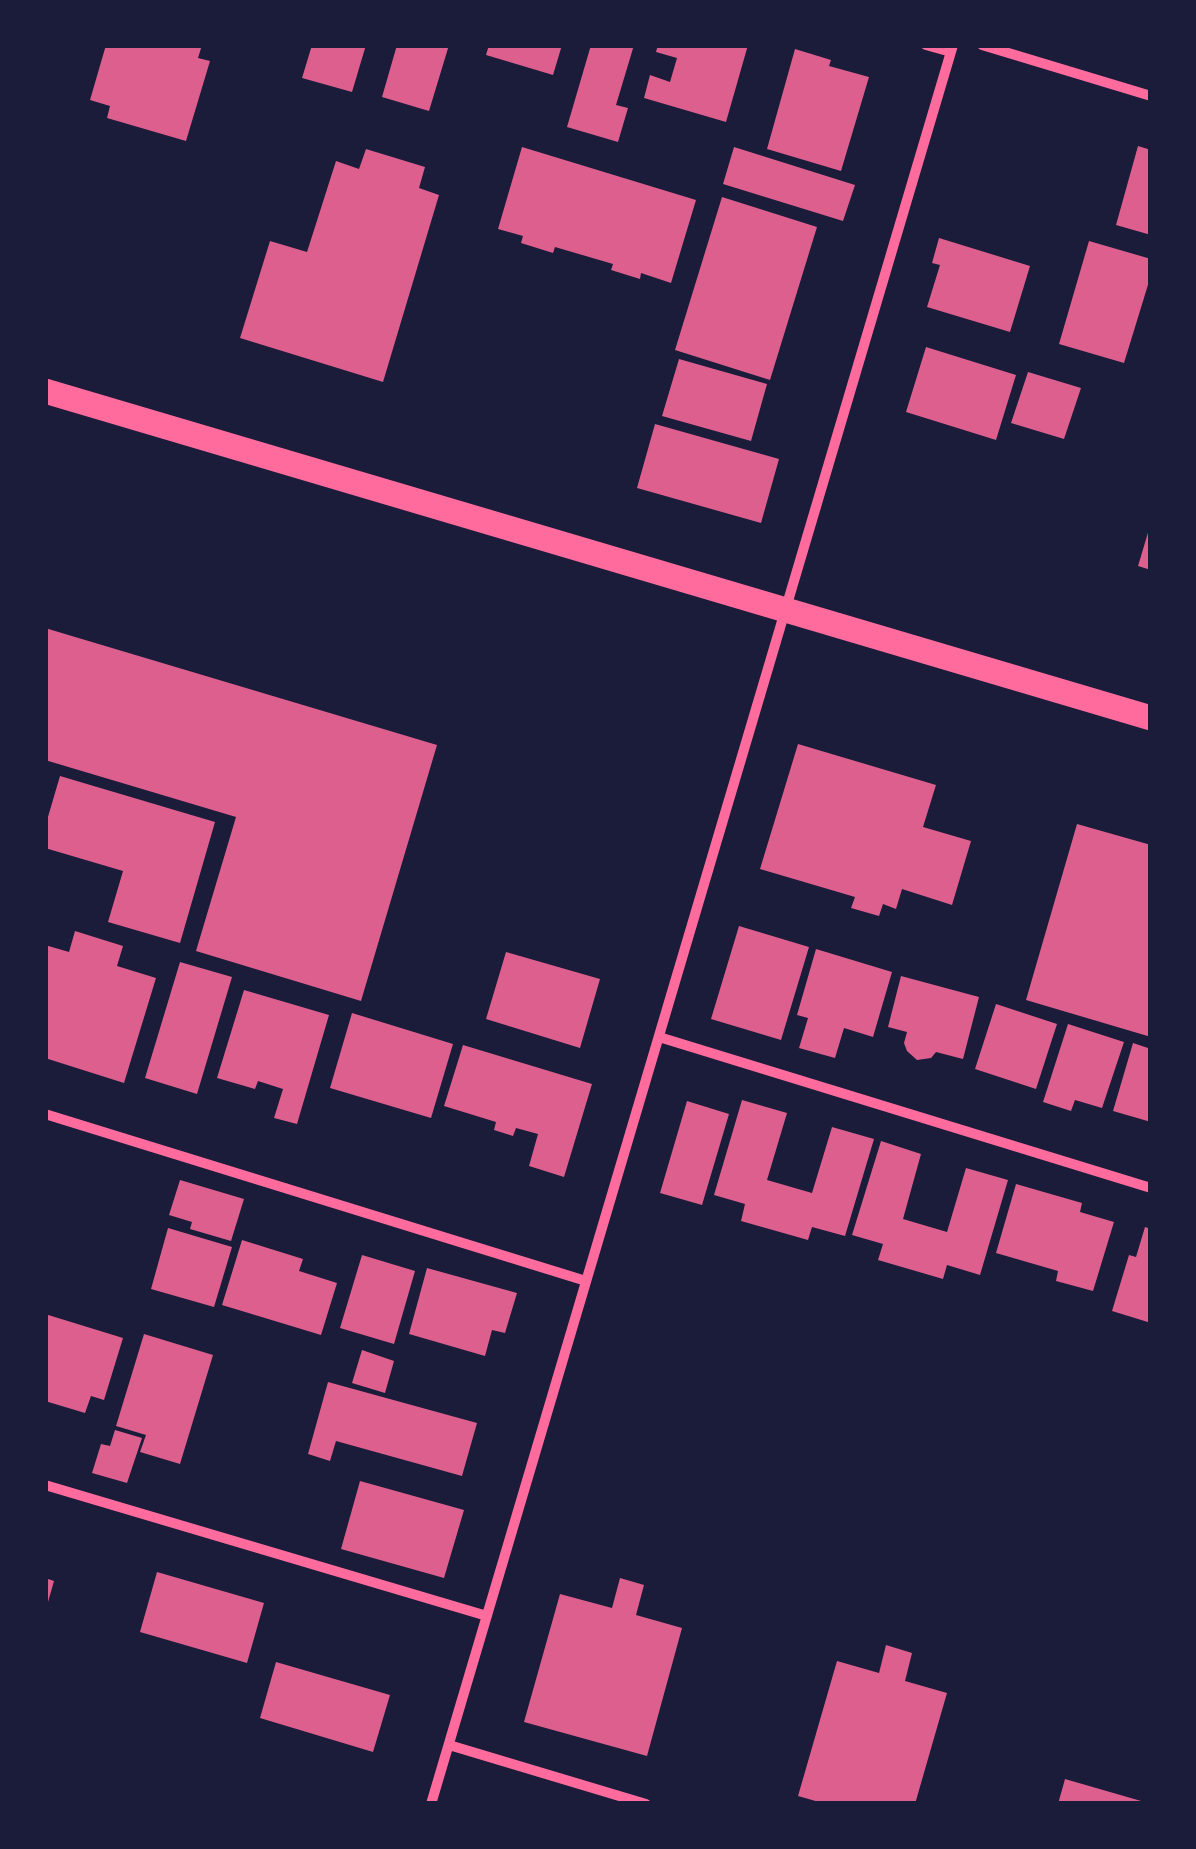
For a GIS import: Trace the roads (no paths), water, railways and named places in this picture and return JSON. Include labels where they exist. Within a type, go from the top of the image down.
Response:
[{"type":"main road","points":[[45,392],[1151,718]]},
{"type":"street","points":[[431,1804],[952,49],[926,45]]},
{"type":"street","points":[[982,45],[1151,96]]},
{"type":"street","points":[[659,1037],[1151,1188]]},
{"type":"street","points":[[45,1114],[586,1281]]},
{"type":"street","points":[[45,1485],[487,1616]]},
{"type":"street","points":[[449,1745],[646,1804]]}]
